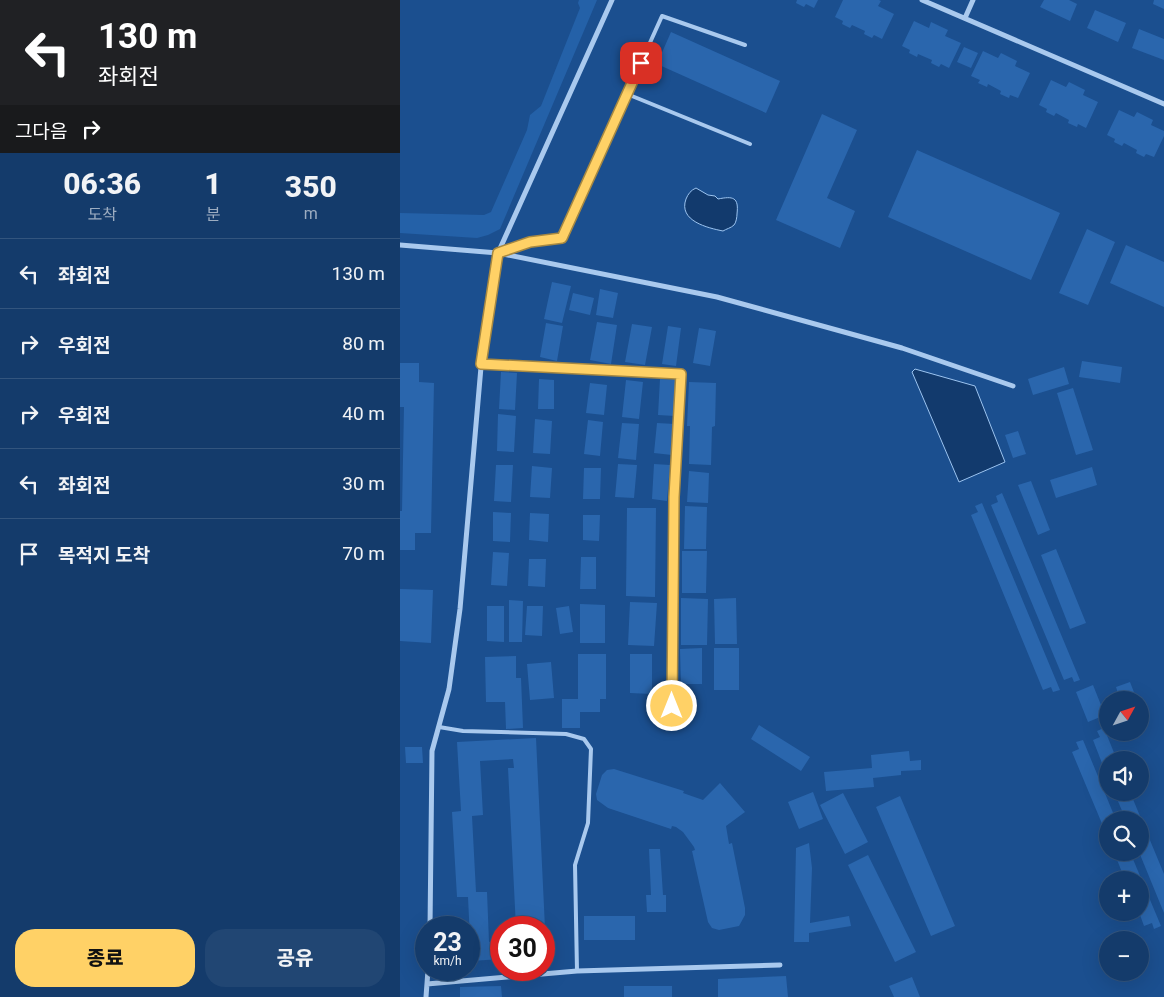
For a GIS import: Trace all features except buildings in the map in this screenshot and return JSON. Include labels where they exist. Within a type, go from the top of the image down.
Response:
[{"type":"street","points":[[430,916],[432,752],[449,689],[460,609],[481,364],[498,253],[612,0]]},
{"type":"street","points":[[922,0],[1164,104]]},
{"type":"street","points":[[964,18],[973,0]]},
{"type":"street","points":[[400,245],[498,253],[717,297],[902,348],[1013,386]]},
{"type":"street","points":[[481,364],[681,374],[674,497],[672,706]]},
{"type":"street","points":[[427,984],[577,971],[780,965]]},
{"type":"street","points":[[426,997],[427,981]]},
{"type":"lane","points":[[498,253],[530,242],[562,238],[662,16],[745,45]]},
{"type":"lane","points":[[627,94],[750,144]]},
{"type":"lane","points":[[438,727],[463,731],[566,734],[584,739],[591,749],[588,824],[574,866],[577,971]]},
{"type":"shaded area","points":[[579,0],[597,0],[500,229],[477,238],[400,233],[400,213],[484,215],[491,212],[527,130],[530,115],[541,106],[580,8]]},
{"type":"shaded area","points":[[696,188],[718,199],[734,199],[737,204],[737,218],[734,225],[723,231],[710,228],[690,218],[686,213],[686,199],[690,192]]},
{"type":"shaded area","points":[[915,369],[975,386],[1005,462],[959,482],[912,372]]},
{"type":"route","points":[[641,63],[562,238],[530,242],[498,253],[481,364],[681,374],[674,497],[672,706]]}]
